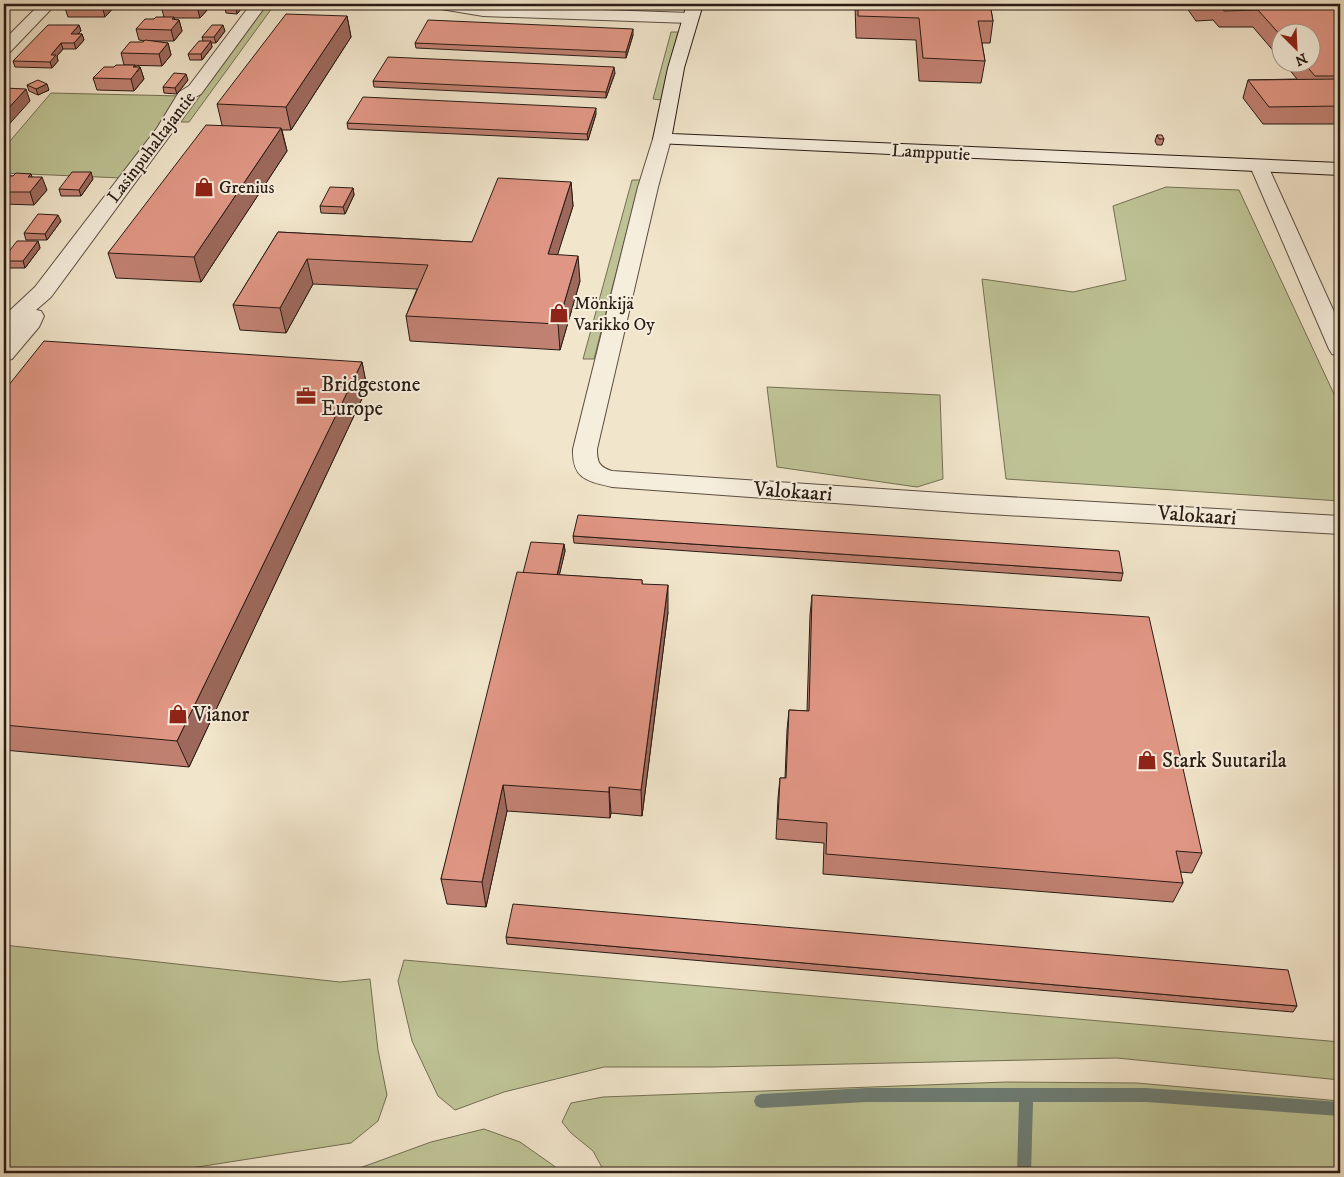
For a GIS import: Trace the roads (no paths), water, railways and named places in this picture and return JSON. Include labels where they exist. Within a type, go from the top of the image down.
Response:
[{"type":"street","points":[[4,48],[48,4]]},
{"type":"street","name":"Lasinpuhaltajantie","points":[[4,328],[43,292],[165,130],[185,96],[194,90],[259,4]]},
{"type":"street","points":[[441,4],[483,11],[692,11],[676,68],[662,139]]},
{"type":"street","name":"Lampputie","points":[[662,139],[1340,169]]},
{"type":"street","name":"Valokaari","points":[[662,139],[648,187],[585,449],[584,464],[591,474],[612,479],[904,499],[1340,525]]},
{"type":"street","points":[[1259,166],[1340,349]]},
{"type":"street","name":"Lasinpuhaltajantie","points":[[4,354],[30,322],[43,292]]},
{"type":"waterway","points":[[761,1101],[866,1095],[1026,1095]]},
{"type":"waterway","points":[[1024,1173],[1026,1095]]},
{"type":"waterway","points":[[1026,1095],[1146,1095],[1340,1109]]},
{"type":"place","name":"Grenius","points":[[204,187]]},
{"type":"place","name":"Mönkijä Varikko Oy","points":[[559,313]]},
{"type":"place","name":"Bridgestone Europe","points":[[306,396]]},
{"type":"place","name":"Vianor","points":[[178,714]]},
{"type":"place","name":"Stark Suutarila","points":[[1147,760]]}]
